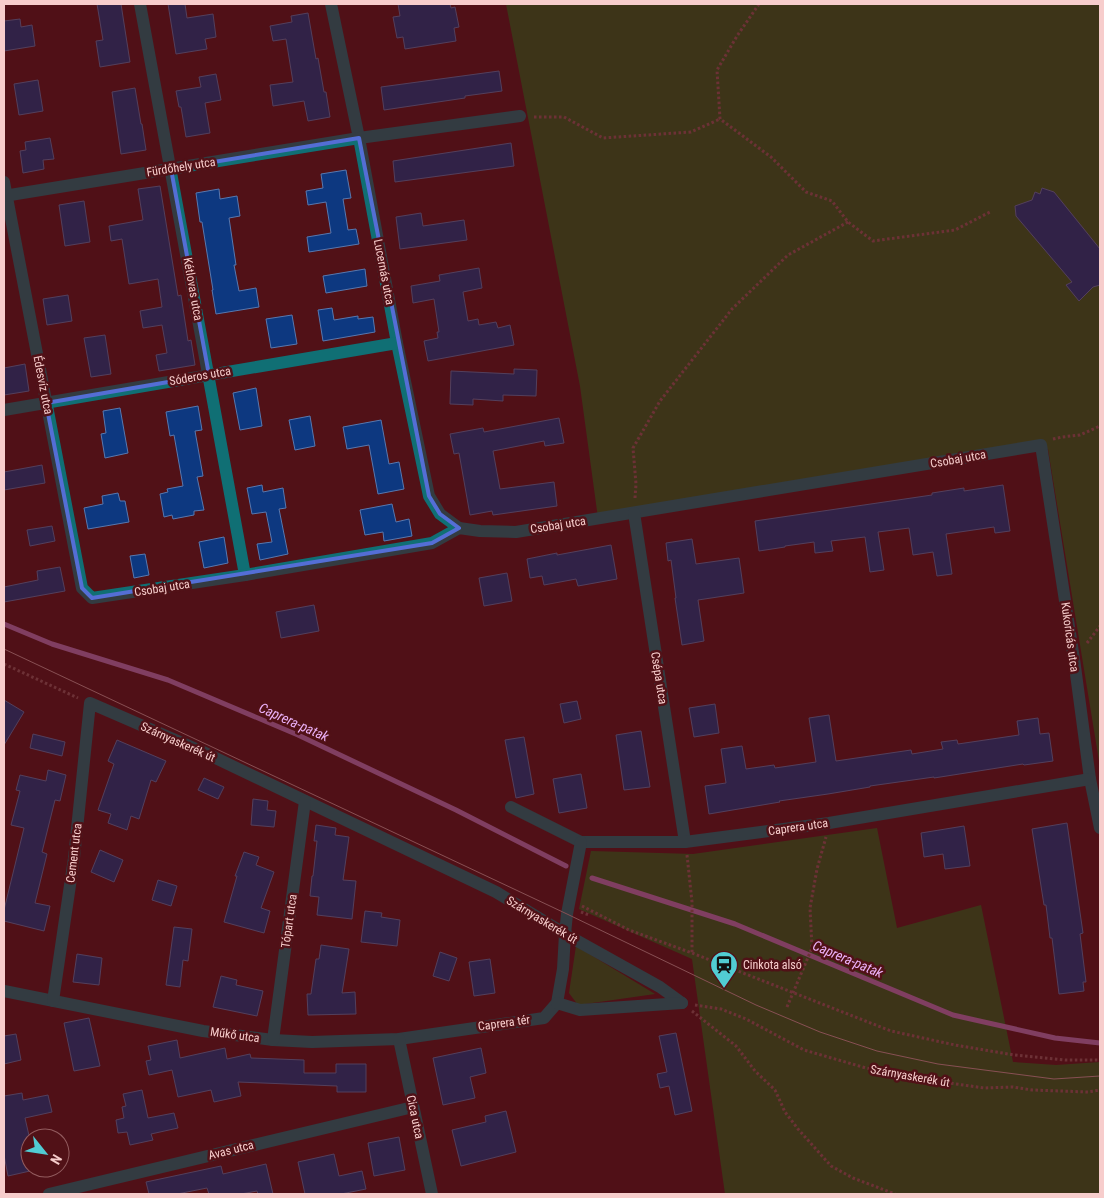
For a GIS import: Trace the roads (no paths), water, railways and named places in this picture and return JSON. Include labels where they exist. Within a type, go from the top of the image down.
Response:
[{"type":"street","name":"Kétlovas utca","points":[[140,4],[245,575]]},
{"type":"street","name":"Lucernás utca","points":[[331,4],[429,496],[440,514],[459,528]]},
{"type":"street","name":"Fürdőhely utca","points":[[5,196],[359,138],[520,116]]},
{"type":"street","name":"Édesvíz utca","points":[[4,182],[5,196],[82,588]]},
{"type":"street","name":"Sóderos utca","points":[[4,410],[397,343]]},
{"type":"street","name":"Csobaj utca","points":[[82,588],[92,598],[245,575],[432,543],[459,528],[480,531],[516,532],[1041,445]]},
{"type":"street","name":"Kukoricás utca","points":[[1041,445],[1074,659],[1090,779],[1100,828]]},
{"type":"street","name":"Csépa utca","points":[[634,513],[685,842]]},
{"type":"street","name":"Szárnyaskerék út","points":[[90,703],[203,752],[496,892],[565,934],[660,987],[682,1003],[580,1010],[557,1003]]},
{"type":"street","name":"Cement utca","points":[[53,1002],[74,858],[90,703]]},
{"type":"street","name":"Caprera utca","points":[[511,807],[581,842],[685,842],[829,823],[1090,779]]},
{"type":"street","name":"Tópart utca","points":[[273,1040],[306,801]]},
{"type":"street","points":[[557,1003],[563,969],[565,934],[581,842]]},
{"type":"street","name":"Műkő utca","points":[[4,991],[203,1031],[273,1040],[312,1042],[399,1039],[469,1028]]},
{"type":"street","name":"Caprera tér","points":[[469,1028],[544,1018],[557,1003]]},
{"type":"street","name":"Cica utca","points":[[399,1039],[432,1194]]},
{"type":"street","name":"Avas utca","points":[[49,1194],[413,1107]]},
{"type":"waterway","name":"Caprera-patak","points":[[4,624],[52,644],[168,680],[298,735],[456,810],[566,866]]},
{"type":"waterway","name":"Caprera-patak","points":[[592,878],[735,924],[953,1015],[1055,1038],[1100,1043]]},
{"type":"tram line","points":[[4,649],[756,1005],[820,1032],[877,1051],[938,1064],[1054,1079],[1100,1076]]},
{"type":"place","name":"Cinkota alsó","points":[[724,989]]}]
